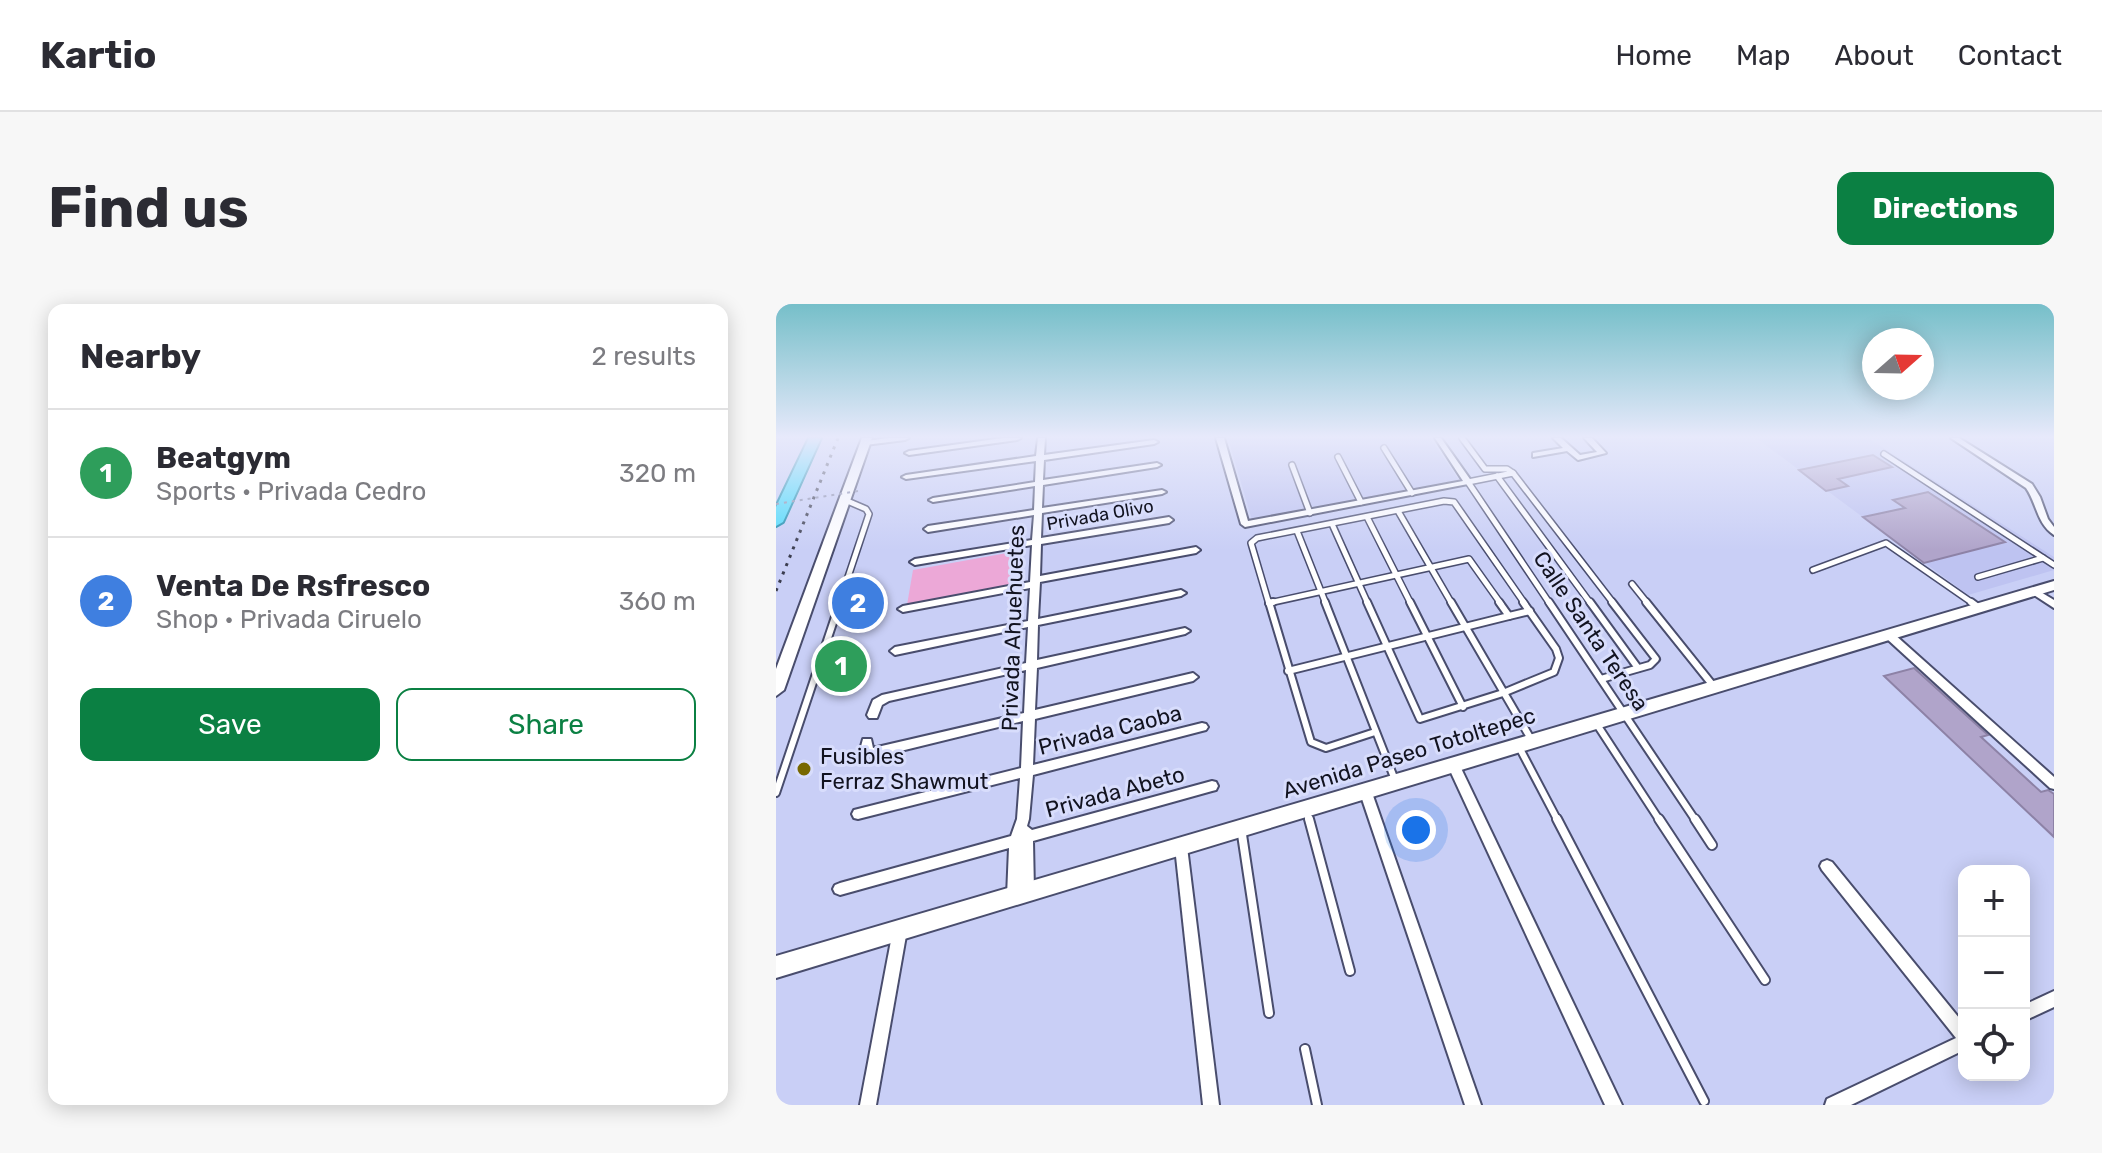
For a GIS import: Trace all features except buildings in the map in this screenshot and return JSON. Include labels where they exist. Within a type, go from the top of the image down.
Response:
[{"type":"highway","points":[[776,522],[798,475]]},
{"type":"main road","points":[[776,690],[854,475]]},
{"type":"main road","name":"Avenida Paseo Totoltepec","points":[[777,969],[2054,585]]},
{"type":"street","points":[[906,477],[917,475]]},
{"type":"street","name":"Privada Ahuehuetes","points":[[1020,894],[1039,475]]},
{"type":"street","points":[[933,500],[1089,475]]},
{"type":"street","points":[[1231,475],[1245,524],[1468,482]]},
{"type":"street","name":"Calle Santa Teresa","points":[[1463,475],[1468,482]]},
{"type":"street","points":[[2012,475],[2029,486],[2037,498],[2041,518],[2054,532]]},
{"type":"street","points":[[928,529],[1162,492]]},
{"type":"street","name":"Privada Olivo","points":[[915,562],[1169,520]]},
{"type":"street","points":[[903,609],[1196,550]]},
{"type":"street","points":[[2034,591],[2054,605]]},
{"type":"street","points":[[895,651],[1181,593]]},
{"type":"street","points":[[873,715],[877,703],[886,698],[1185,631]]},
{"type":"street","points":[[1890,636],[2054,784]]},
{"type":"street","points":[[867,742],[866,750],[872,753],[1193,677]]},
{"type":"street","name":"Privada Caoba","points":[[858,814],[1202,727]]},
{"type":"street","points":[[1453,764],[1614,1105]]},
{"type":"street","name":"Privada Abeto","points":[[840,889],[1212,786]]},
{"type":"street","points":[[1365,790],[1473,1105]]},
{"type":"street","points":[[1181,847],[1211,1105]]},
{"type":"street","points":[[1827,866],[1958,1029]]},
{"type":"street","points":[[868,1105],[900,930]]},
{"type":"street","points":[[2030,1010],[2054,999]]},
{"type":"street","points":[[1833,1105],[1958,1045]]},
{"type":"lane","points":[[1296,475],[1310,513]]},
{"type":"lane","points":[[1347,475],[1361,502]]},
{"type":"lane","points":[[1401,475],[1412,493]]},
{"type":"lane","points":[[1468,482],[1500,475]]},
{"type":"lane","points":[[1515,475],[1656,659],[1650,665],[1601,679]]},
{"type":"lane","points":[[1917,475],[2054,565]]},
{"type":"lane","points":[[1497,476],[1638,668]]},
{"type":"lane","name":"Calle Santa Teresa","points":[[1468,482],[1712,845]]},
{"type":"lane","points":[[776,793],[869,514],[866,509],[845,500]]},
{"type":"lane","points":[[1332,524],[1420,719],[1503,693],[1554,672],[1558,666],[1556,649],[1454,502],[1398,511],[1257,538],[1251,543],[1288,671],[1315,745],[1326,748],[1375,732]]},
{"type":"lane","points":[[1398,511],[1503,693],[1704,1101]]},
{"type":"lane","points":[[1367,517],[1463,707]]},
{"type":"lane","points":[[1297,531],[1395,781]]},
{"type":"lane","points":[[1813,570],[1886,543],[1979,608]]},
{"type":"lane","points":[[1269,603],[1464,558],[1473,561],[1509,616]]},
{"type":"lane","points":[[1978,577],[2043,558]]},
{"type":"lane","points":[[1632,584],[1715,688]]},
{"type":"lane","points":[[1288,671],[1530,611]]},
{"type":"lane","points":[[1596,723],[1765,980]]},
{"type":"lane","points":[[1306,808],[1350,971]]},
{"type":"lane","points":[[1241,828],[1269,1013]]},
{"type":"lane","points":[[1305,1049],[1317,1105]]},
{"type":"path","points":[[776,504],[858,491]]},
{"type":"shaded area","points":[[1239,475],[1456,475],[1461,483],[1252,520]]},
{"type":"shaded area","points":[[1806,475],[1926,475],[2054,557],[2054,570],[1968,595]]},
{"type":"shaded area","points":[[1023,550],[1019,585],[907,605],[913,570]]},
{"type":"railway","points":[[776,591],[823,475]]},
{"type":"place","name":"Venta De Rsfresco","points":[[858,603]]},
{"type":"place","name":"Beatgym","points":[[841,666]]},
{"type":"place","name":"Fusibles Ferraz Shawmut","points":[[804,769]]}]
